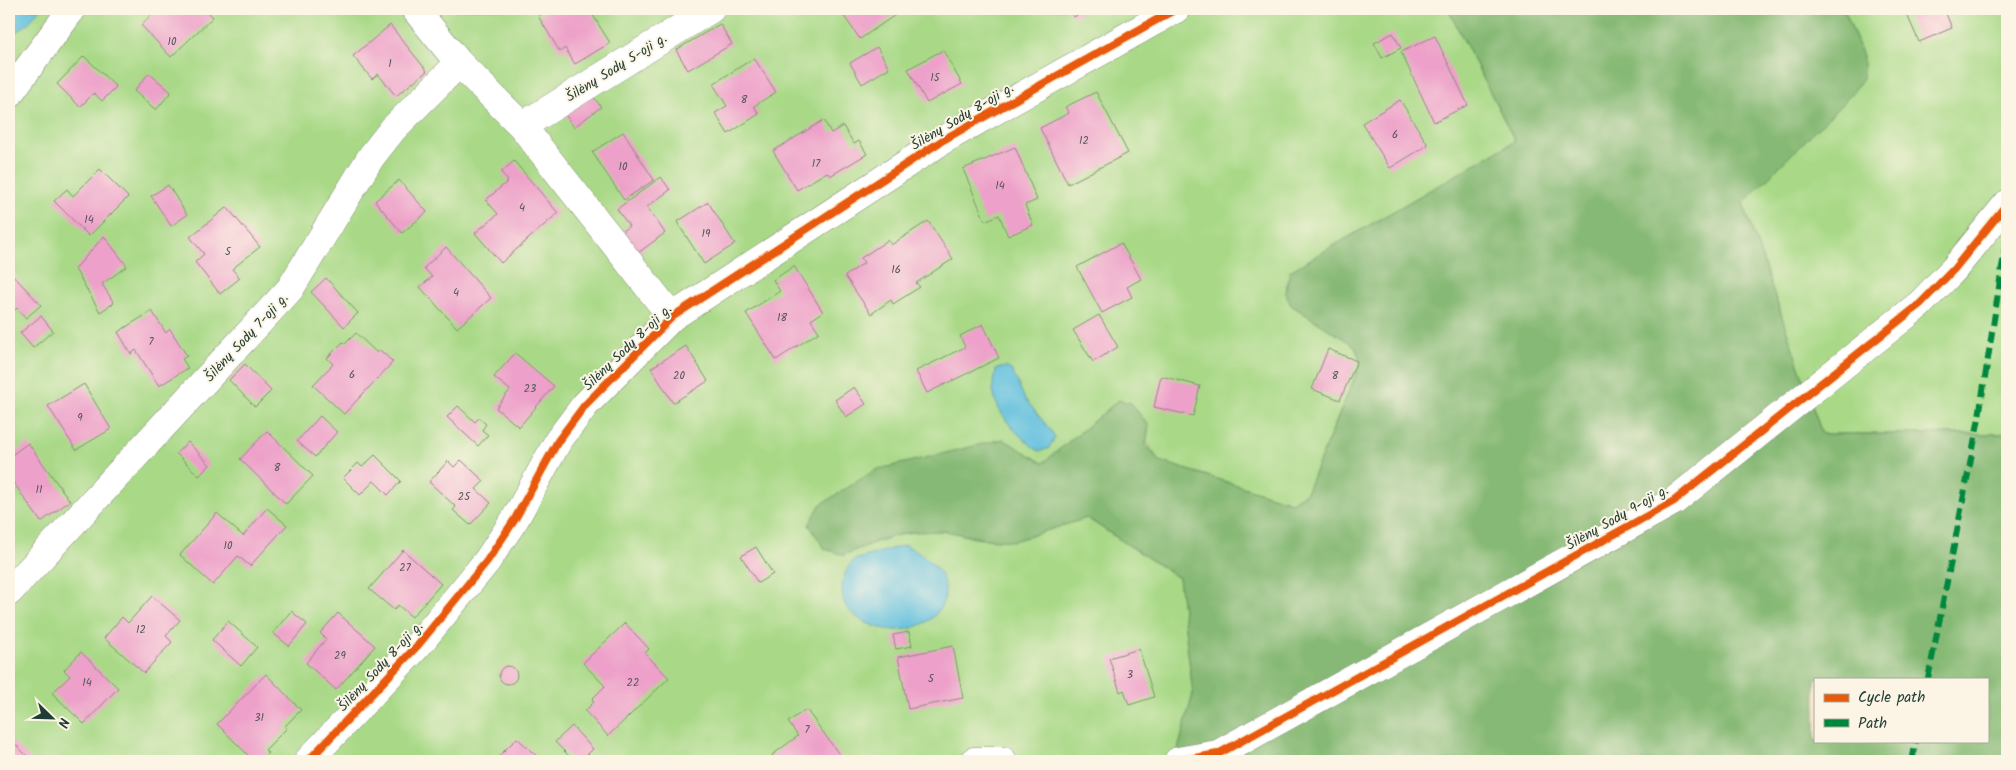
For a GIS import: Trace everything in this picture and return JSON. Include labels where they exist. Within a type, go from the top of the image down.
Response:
[{"type":"street","points":[[12,84],[72,9]]},
{"type":"street","points":[[415,9],[459,63],[522,126],[672,317]]},
{"type":"street","name":"Šilėnų Sodų 5-oji g.","points":[[522,126],[711,9]]},
{"type":"street","name":"Šilėnų Sodų 8-oji g.","points":[[308,761],[418,645],[487,561],[515,519],[558,441],[585,405],[672,317],[943,140],[1176,9]]},
{"type":"street","name":"Šilėnų Sodų 7-oji g.","points":[[9,592],[290,289],[371,157],[393,129],[459,63]]},
{"type":"street","name":"Šilėnų Sodų 9-oji g.","points":[[1178,761],[1218,754],[1674,501],[1920,304],[1954,269],[2007,204]]},
{"type":"street","points":[[974,761],[1003,761]]},
{"type":"green space","points":[[9,9],[1448,9],[1515,141],[1290,271],[1291,305],[1355,346],[1361,363],[1306,493],[1291,502],[1159,461],[1119,400],[1043,463],[843,555],[893,537],[919,531],[945,531],[986,539],[1037,530],[1087,518],[1179,578],[1193,694],[1175,761],[9,761]]},
{"type":"green space","points":[[1448,9],[1844,9],[1863,56],[1863,78],[1851,95],[1743,203],[1822,434],[2007,434],[2007,761],[1175,761],[1193,694],[1179,578],[1087,518],[1014,541],[984,539],[946,531],[911,532],[885,538],[843,555],[825,549],[809,525],[820,505],[875,470],[1003,439],[1043,463],[1119,400],[1131,403],[1149,426],[1146,445],[1159,461],[1291,502],[1306,493],[1361,363],[1355,346],[1291,305],[1285,293],[1290,271],[1515,141]]},
{"type":"green space","points":[[1844,9],[2007,9],[2007,434],[1822,434],[1743,203],[1851,95],[1863,56]]},
{"type":"water","points":[[9,9],[40,9],[24,27],[10,33]]},
{"type":"water","points":[[1006,367],[1012,371],[1025,399],[1052,432],[1055,438],[1048,449],[1039,451],[1020,436],[1003,416],[993,393],[993,381],[997,369]]},
{"type":"water","points":[[905,545],[930,561],[943,579],[945,596],[938,611],[925,623],[906,629],[884,629],[861,620],[849,611],[845,605],[842,593],[845,573],[854,560]]},
{"type":"building","points":[[158,9],[205,9],[213,17],[171,57],[141,25]]},
{"type":"building","points":[[550,9],[589,9],[610,43],[575,64],[565,48],[560,52],[538,16]]},
{"type":"building","points":[[839,9],[896,9],[898,13],[860,39]]},
{"type":"building","points":[[1068,9],[1087,9],[1074,17]]},
{"type":"building","points":[[1944,9],[1952,28],[1919,42],[1905,10]]},
{"type":"building","points":[[720,24],[732,44],[688,70],[676,50]]},
{"type":"building","points":[[390,25],[427,71],[396,96],[378,74],[372,79],[353,56]]},
{"type":"building","points":[[1393,33],[1401,48],[1382,58],[1374,43]]},
{"type":"building","points":[[1435,36],[1468,105],[1434,122],[1401,52]]},
{"type":"building","points":[[877,47],[889,68],[862,84],[850,63]]},
{"type":"building","points":[[943,50],[962,84],[927,103],[908,69]]},
{"type":"building","points":[[84,56],[116,87],[102,101],[94,93],[80,107],[57,84]]},
{"type":"building","points":[[754,58],[776,92],[754,106],[759,114],[728,134],[715,113],[727,106],[713,84]]},
{"type":"building","points":[[149,73],[171,92],[156,110],[134,91]]},
{"type":"building","points":[[590,92],[601,107],[574,127],[563,112]]},
{"type":"building","points":[[1096,92],[1128,153],[1068,184],[1040,128],[1069,113],[1065,107]]},
{"type":"building","points":[[1400,100],[1428,145],[1390,168],[1362,123]]},
{"type":"building","points":[[824,120],[831,133],[843,126],[854,144],[859,141],[867,154],[830,176],[827,172],[797,190],[773,151]]},
{"type":"building","points":[[623,132],[654,180],[624,200],[592,152]]},
{"type":"building","points":[[1015,147],[1037,200],[1025,205],[1033,225],[1008,236],[999,215],[985,221],[963,169]]},
{"type":"building","points":[[514,161],[558,213],[501,263],[475,233],[498,214],[486,200],[508,181],[501,172]]},
{"type":"building","points":[[100,169],[128,197],[89,236],[54,201],[67,189],[73,196]]},
{"type":"building","points":[[661,177],[670,190],[647,207],[665,233],[638,253],[622,231],[629,226],[617,209]]},
{"type":"building","points":[[399,180],[427,212],[402,233],[375,201]]},
{"type":"building","points":[[168,185],[187,215],[171,226],[151,196]]},
{"type":"building","points":[[708,202],[735,244],[704,264],[677,222]]},
{"type":"building","points":[[227,207],[260,247],[232,269],[240,278],[220,294],[195,262],[204,254],[190,237]]},
{"type":"building","points":[[928,221],[953,259],[916,283],[920,287],[893,304],[891,300],[871,314],[845,276],[864,263],[861,258],[888,240],[891,245]]},
{"type":"building","points":[[104,236],[127,266],[102,284],[114,303],[100,312],[75,269]]},
{"type":"building","points":[[1121,243],[1141,279],[1127,287],[1132,297],[1102,313],[1077,267]]},
{"type":"building","points":[[446,247],[491,298],[457,328],[420,287],[432,277],[424,268]]},
{"type":"building","points":[[794,266],[823,312],[811,320],[819,332],[776,360],[746,313],[780,291],[773,280]]},
{"type":"building","points":[[9,271],[41,305],[26,318],[17,308],[9,316]]},
{"type":"building","points":[[326,278],[358,313],[344,327],[311,292]]},
{"type":"building","points":[[152,311],[166,333],[170,329],[187,356],[182,359],[188,368],[159,386],[136,350],[131,354],[118,332]]},
{"type":"building","points":[[1099,315],[1118,347],[1093,362],[1073,330]]},
{"type":"building","points":[[41,316],[53,331],[33,348],[20,333]]},
{"type":"building","points":[[983,324],[999,358],[927,393],[916,371],[965,347],[960,336]]},
{"type":"building","points":[[356,333],[377,353],[380,350],[393,362],[344,414],[313,385],[333,364],[327,358],[343,342],[345,344]]},
{"type":"building","points":[[686,346],[708,381],[673,403],[651,368]]},
{"type":"building","points":[[1328,349],[1357,361],[1340,400],[1312,389]]},
{"type":"building","points":[[515,353],[554,386],[519,427],[496,408],[510,390],[494,377]]},
{"type":"building","points":[[245,364],[271,391],[255,407],[229,380]]},
{"type":"building","points":[[1161,376],[1200,386],[1193,416],[1154,407]]},
{"type":"building","points":[[84,384],[111,429],[76,450],[48,406]]},
{"type":"building","points":[[854,387],[866,404],[846,417],[835,400]]},
{"type":"building","points":[[458,406],[475,422],[479,418],[486,424],[482,430],[488,435],[478,446],[447,417]]},
{"type":"building","points":[[320,416],[337,432],[315,457],[297,441]]},
{"type":"building","points":[[267,431],[313,476],[286,504],[240,459]]},
{"type":"building","points":[[188,442],[210,465],[199,476],[176,453]]},
{"type":"building","points":[[28,443],[70,501],[41,522],[9,476],[9,457]]},
{"type":"building","points":[[375,455],[401,481],[388,495],[374,481],[360,495],[343,478],[358,463],[362,467]]},
{"type":"building","points":[[461,460],[484,481],[476,489],[491,503],[470,525],[453,510],[456,507],[429,482],[448,461],[454,467]]},
{"type":"building","points":[[267,508],[287,525],[250,566],[238,556],[213,585],[180,555],[217,513],[243,536]]},
{"type":"building","points":[[756,547],[773,574],[758,583],[741,556]]},
{"type":"building","points":[[403,550],[441,584],[412,617],[398,605],[394,610],[369,589]]},
{"type":"building","points":[[152,596],[180,620],[166,636],[172,642],[144,673],[104,638],[122,617],[128,623]]},
{"type":"building","points":[[291,611],[307,624],[289,646],[273,633]]},
{"type":"building","points":[[338,613],[375,646],[336,690],[306,663],[326,639],[320,633]]},
{"type":"building","points":[[228,621],[257,647],[241,666],[212,640]]},
{"type":"building","points":[[625,623],[649,649],[645,653],[669,678],[608,736],[585,711],[594,702],[592,699],[605,686],[583,663]]},
{"type":"building","points":[[909,632],[912,646],[896,649],[893,635]]},
{"type":"building","points":[[953,646],[963,698],[908,709],[898,657]]},
{"type":"building","points":[[1139,649],[1154,697],[1129,705],[1124,690],[1120,692],[1109,658]]},
{"type":"building","points":[[81,652],[118,688],[84,724],[52,693],[70,676],[64,670]]},
{"type":"building","points":[[504,666],[512,666],[517,671],[515,682],[504,684],[499,679],[499,671]]},
{"type":"building","points":[[266,674],[301,710],[285,726],[287,728],[265,750],[268,753],[259,761],[254,761],[217,724]]},
{"type":"building","points":[[806,709],[844,761],[776,761],[772,755],[798,736],[788,722]]},
{"type":"building","points":[[572,726],[593,749],[581,761],[574,761],[555,742]]},
{"type":"building","points":[[517,738],[542,761],[494,761]]},
{"type":"building","points":[[11,740],[32,761],[9,761]]},
{"type":"marked path","points":[[1928,678],[1978,423],[2007,235]]},
{"type":"marked path","points":[[1912,761],[1916,742]]},
{"type":"cycle path","points":[[308,761],[418,645],[487,561],[515,519],[558,441],[585,405],[672,317],[943,140],[1176,9]]},
{"type":"cycle path","points":[[1178,761],[1218,754],[1674,501],[1920,304],[1954,269],[2007,204]]}]
